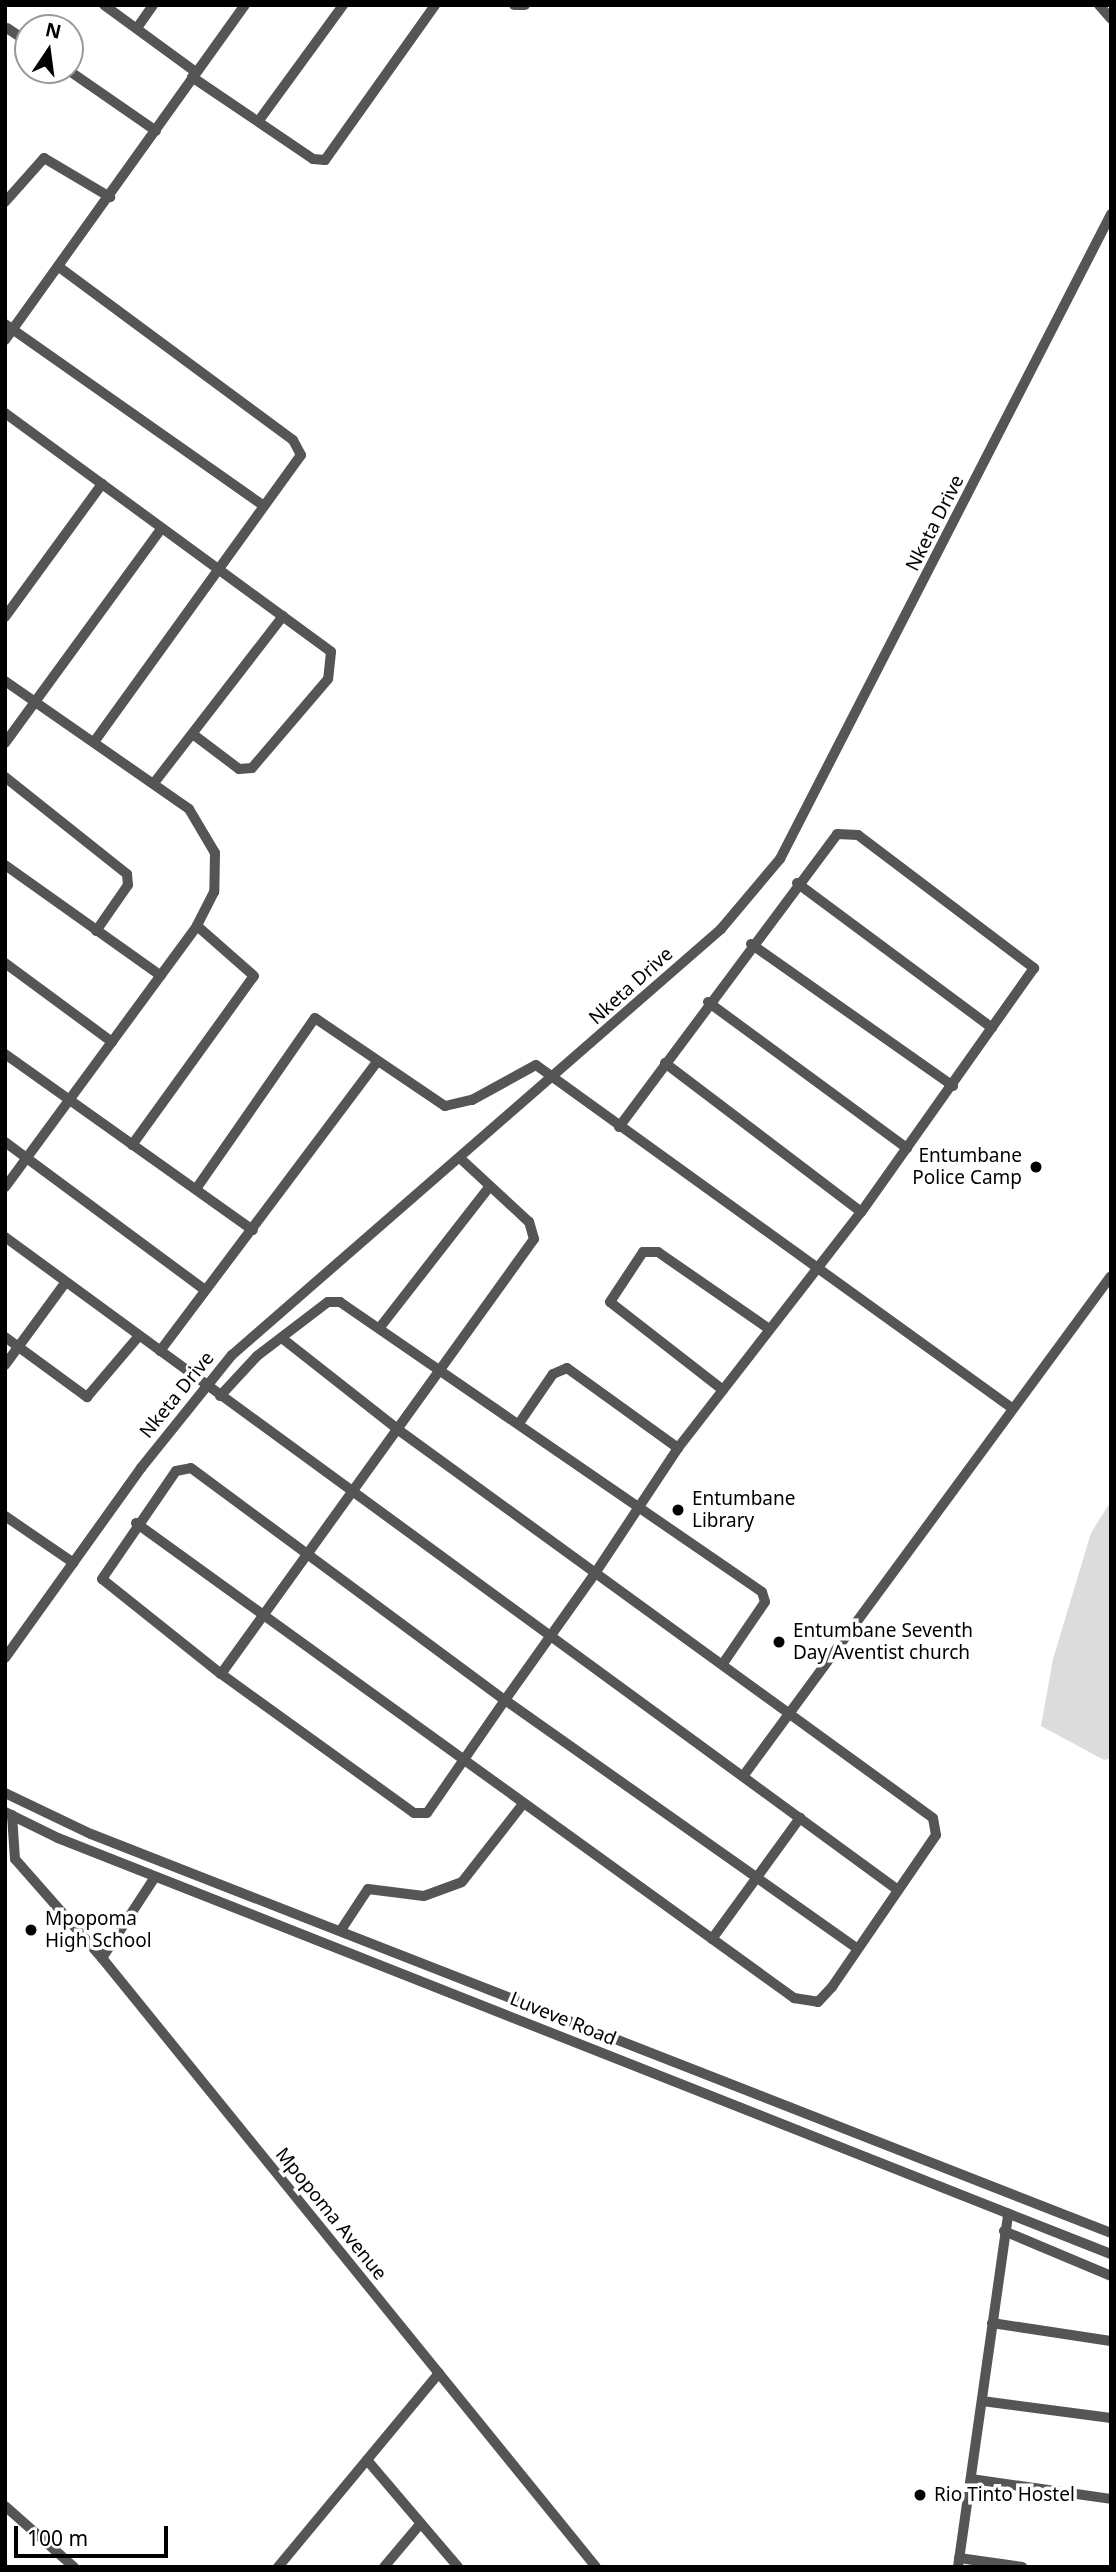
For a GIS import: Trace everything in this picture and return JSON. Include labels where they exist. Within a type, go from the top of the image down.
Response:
[{"type":"street","points":[[104,5],[137,28],[194,75],[260,119],[313,159],[325,160],[436,5]]},
{"type":"street","points":[[137,28],[153,5]]},
{"type":"street","points":[[5,340],[9,326],[59,267],[245,5]]},
{"type":"street","points":[[260,119],[343,5]]},
{"type":"street","points":[[514,5],[525,5]]},
{"type":"street","points":[[1099,5],[1111,19]]},
{"type":"street","points":[[7,28],[14,33]]},
{"type":"street","points":[[84,81],[156,131]]},
{"type":"street","points":[[5,202],[44,158],[110,197]]},
{"type":"street","name":"Nketa Drive","points":[[5,1658],[205,1384],[460,1158],[555,1078],[720,929],[797,833],[1111,214]]},
{"type":"street","points":[[59,267],[296,443],[301,455],[221,570],[95,741]]},
{"type":"street","points":[[9,326],[264,505]]},
{"type":"street","points":[[5,413],[331,652],[328,679],[251,768],[239,769],[194,735]]},
{"type":"street","points":[[5,617],[102,484]]},
{"type":"street","points":[[5,743],[161,529]]},
{"type":"street","points":[[154,783],[194,735],[283,616]]},
{"type":"street","points":[[5,681],[190,809],[215,853],[214,892],[197,926],[5,1187]]},
{"type":"street","points":[[5,777],[118,860],[127,874],[128,885],[96,931]]},
{"type":"street","points":[[619,1126],[831,838],[844,832],[890,858],[1034,968],[953,1086],[861,1212],[678,1448],[552,1636],[505,1700],[463,1761],[421,1816],[105,1587],[102,1573],[136,1523],[184,1466],[307,1553],[505,1700],[855,1947]]},
{"type":"street","points":[[5,865],[161,976]]},
{"type":"street","points":[[797,883],[992,1028]]},
{"type":"street","points":[[132,1145],[254,976],[197,926]]},
{"type":"street","points":[[751,944],[953,1086]]},
{"type":"street","points":[[5,963],[112,1042]]},
{"type":"street","points":[[708,1002],[907,1148]]},
{"type":"street","points":[[196,1189],[312,1020],[320,1019],[377,1062],[445,1106],[472,1100],[533,1064],[820,1265],[1012,1408]]},
{"type":"street","points":[[5,1054],[253,1230]]},
{"type":"street","points":[[160,1351],[377,1062]]},
{"type":"street","points":[[665,1063],[861,1212]]},
{"type":"street","points":[[5,1142],[205,1290]]},
{"type":"street","points":[[222,1674],[307,1553],[400,1431],[534,1239],[529,1222],[460,1158]]},
{"type":"street","points":[[381,1326],[490,1186]]},
{"type":"street","points":[[5,1237],[898,1890]]},
{"type":"street","points":[[723,1390],[610,1302],[643,1252],[658,1252],[769,1329]]},
{"type":"street","points":[[744,1776],[789,1709],[1111,1276]]},
{"type":"street","points":[[5,1365],[65,1283]]},
{"type":"street","points":[[220,1396],[257,1356],[332,1300],[381,1326],[520,1422],[637,1511],[765,1596],[724,1662]]},
{"type":"street","points":[[5,1337],[87,1397],[139,1336]]},
{"type":"street","points":[[136,1523],[712,1939],[810,2004],[832,1987],[855,1947],[936,1835],[933,1818],[789,1709],[400,1431],[283,1339]]},
{"type":"street","points":[[520,1422],[553,1374],[567,1368],[678,1448]]},
{"type":"street","points":[[5,1516],[74,1563]]},
{"type":"street","name":"Luveve Road","points":[[5,1793],[91,1834],[1111,2232]]},
{"type":"street","points":[[341,1930],[368,1889],[424,1896],[462,1882],[523,1804]]},
{"type":"street","name":"Luveve Road","points":[[9,1814],[155,1877],[1111,2254]]},
{"type":"street","name":"Mpopoma Avenue","points":[[9,1814],[15,1859],[102,1958],[596,2567]]},
{"type":"street","points":[[712,1939],[800,1818]]},
{"type":"street","points":[[102,1958],[155,1877]]},
{"type":"street","points":[[1008,2214],[958,2562],[1022,2567]]},
{"type":"street","points":[[1004,2231],[1111,2276]]},
{"type":"street","points":[[992,2323],[1111,2340]]},
{"type":"street","points":[[278,2567],[439,2373]]},
{"type":"street","points":[[982,2401],[1111,2418]]},
{"type":"street","points":[[367,2460],[458,2567]]},
{"type":"street","points":[[971,2479],[1111,2499]]},
{"type":"street","points":[[5,2506],[74,2567]]},
{"type":"street","points":[[384,2567],[421,2523]]},
{"type":"shaded area","points":[[1111,1501],[1111,1758],[1104,1760],[1041,1726],[1053,1659],[1091,1533]]},
{"type":"place","name":"Entumbane Police Camp","points":[[1036,1167]]},
{"type":"place","name":"Entumbane Library","points":[[678,1510]]},
{"type":"place","name":"Entumbane Seventh Day Aventist church","points":[[779,1642]]},
{"type":"place","name":"Mpopoma High School","points":[[31,1930]]},
{"type":"place","name":"Rio Tinto Hostel","points":[[920,2495]]}]
